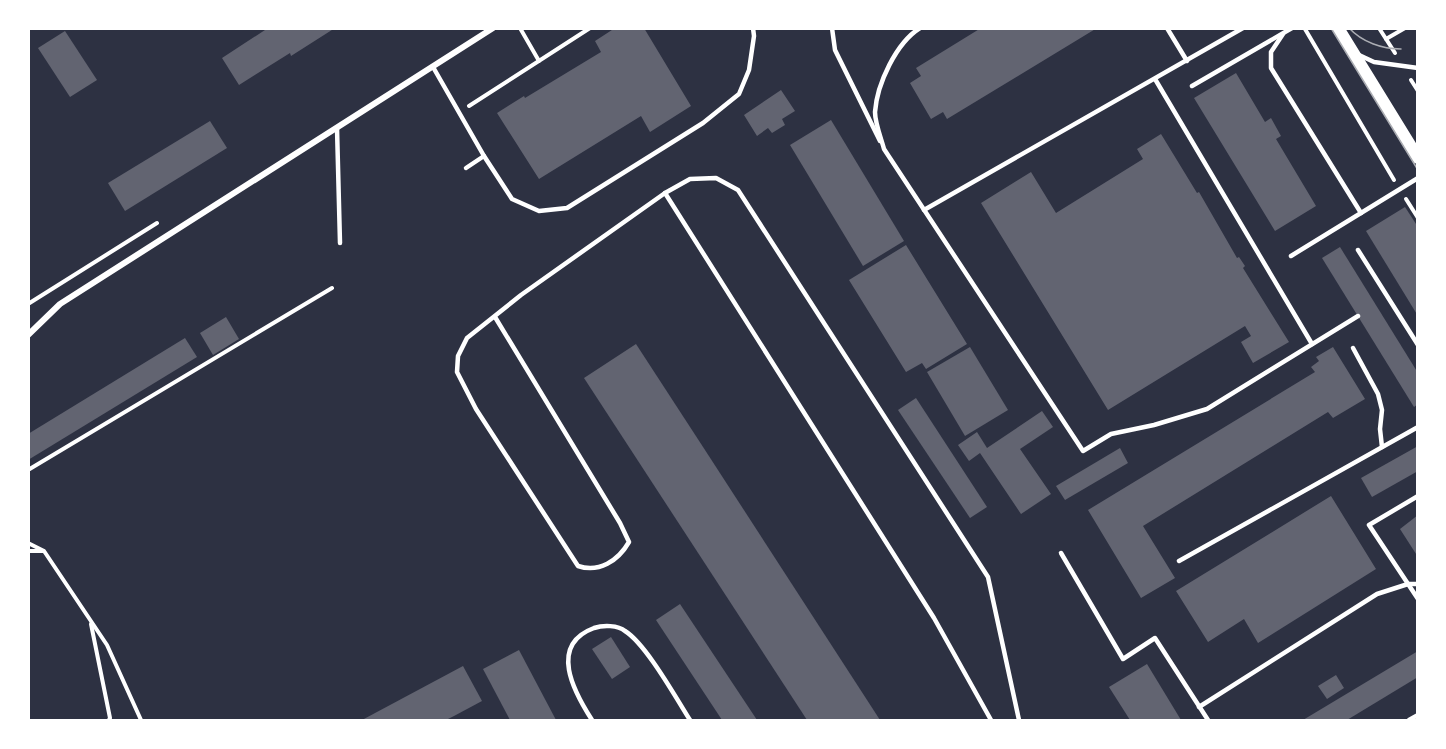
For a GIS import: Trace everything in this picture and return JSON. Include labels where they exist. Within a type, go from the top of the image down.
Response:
[{"type":"main road","points":[[1338,28],[1418,158]]},
{"type":"street","points":[[28,335],[60,303],[493,28]]},
{"type":"lane","points":[[433,67],[484,156],[512,199],[539,211],[567,208],[703,123],[739,94],[749,70],[753,28]]},
{"type":"lane","points":[[832,28],[835,50],[884,149],[1083,451],[1111,434],[1154,425],[1207,409],[1358,316]]},
{"type":"lane","points":[[884,149],[875,114],[883,76],[909,35],[920,28]]},
{"type":"lane","points":[[1167,28],[1187,61]]},
{"type":"lane","points":[[924,210],[1243,28]]},
{"type":"lane","points":[[1192,86],[1292,28]]},
{"type":"lane","points":[[1283,34],[1271,52],[1271,68],[1361,213]]},
{"type":"lane","points":[[1348,45],[1364,58],[1418,68]]},
{"type":"lane","points":[[1155,79],[1312,344]]},
{"type":"lane","points":[[337,128],[340,243]]},
{"type":"lane","points":[[466,168],[484,156]]},
{"type":"lane","points":[[495,316],[620,523],[628,542],[622,554],[609,564],[588,570],[578,566],[476,409],[457,372],[458,356],[467,338],[521,295],[665,193],[690,179],[716,178],[738,190],[988,577],[1019,720]]},
{"type":"lane","points":[[1291,256],[1418,178]]},
{"type":"lane","points":[[665,193],[934,618],[991,720]]},
{"type":"lane","points":[[1358,250],[1418,345]]},
{"type":"lane","points":[[1353,348],[1378,394],[1382,410],[1380,429],[1382,447]]},
{"type":"lane","points":[[1179,561],[1418,427]]},
{"type":"lane","points":[[1418,496],[1369,525],[1418,599]]},
{"type":"lane","points":[[1061,553],[1123,659],[1155,638],[1208,720]]},
{"type":"lane","points":[[1200,707],[1377,594],[1408,584],[1418,585]]},
{"type":"lane","points":[[592,720],[576,695],[568,666],[570,647],[581,634],[597,627],[614,627],[625,630],[645,650],[690,720]]},
{"type":"lane","points":[[1410,720],[1418,716]]},
{"type":"path","points":[[520,28],[539,61]]},
{"type":"path","points":[[459,113],[590,28]]},
{"type":"path","points":[[1304,28],[1418,218]]},
{"type":"path","points":[[1386,39],[1405,28]]},
{"type":"path","points":[[28,470],[332,288]]},
{"type":"path","points":[[28,543],[44,551],[106,645],[141,720]]},
{"type":"path","points":[[28,551],[44,551]]},
{"type":"path","points":[[90,620],[109,720]]},
{"type":"building","points":[[268,28],[335,28],[239,85],[222,58]]},
{"type":"building","points":[[615,28],[644,28],[691,106],[650,132],[641,116],[539,179],[497,113],[601,52],[595,41]]},
{"type":"building","points":[[981,28],[1097,28],[947,119],[943,112],[931,119],[910,83],[921,76],[916,68]]},
{"type":"building","points":[[65,31],[97,80],[70,97],[38,48]]},
{"type":"building","points":[[1236,73],[1265,122],[1271,118],[1281,136],[1276,139],[1316,206],[1275,231],[1194,98]]},
{"type":"building","points":[[781,90],[795,111],[782,119],[785,125],[772,133],[768,128],[757,136],[744,115]]},
{"type":"building","points":[[831,120],[904,241],[863,266],[790,145]]},
{"type":"building","points":[[210,121],[227,148],[125,211],[108,183]]},
{"type":"building","points":[[1161,134],[1197,193],[1199,192],[1237,258],[1239,257],[1245,266],[1243,268],[1289,342],[1253,363],[1241,342],[1251,336],[1245,326],[1108,410],[981,203],[1031,172],[1056,213],[1143,159],[1137,149]]},
{"type":"building","points":[[1405,207],[1418,227],[1418,316],[1366,231]]},
{"type":"building","points":[[906,245],[967,344],[926,369],[922,363],[906,372],[849,280]]},
{"type":"building","points":[[1340,247],[1418,373],[1418,404],[1414,407],[1322,258]]},
{"type":"building","points":[[226,317],[239,339],[213,355],[200,333]]},
{"type":"building","points":[[185,338],[197,357],[28,460],[28,434]]},
{"type":"building","points":[[636,344],[880,720],[807,720],[584,378]]},
{"type":"building","points":[[970,347],[1008,410],[965,436],[927,372]]},
{"type":"building","points":[[1333,347],[1365,399],[1333,418],[1328,412],[1143,526],[1175,578],[1141,598],[1088,510],[1315,372],[1311,367],[1319,361],[1316,357]]},
{"type":"building","points":[[916,398],[987,507],[970,518],[898,410]]},
{"type":"building","points":[[1042,411],[1053,427],[1020,449],[1051,494],[1021,514],[980,453],[969,461],[958,445],[977,432],[987,448]]},
{"type":"building","points":[[1418,446],[1418,471],[1372,497],[1361,478]]},
{"type":"building","points":[[1120,448],[1128,463],[1065,500],[1056,486]]},
{"type":"building","points":[[1331,496],[1376,569],[1258,643],[1244,619],[1208,642],[1176,591]]},
{"type":"building","points":[[1418,515],[1418,557],[1400,529]]},
{"type":"building","points":[[680,604],[757,720],[722,720],[656,620]]},
{"type":"building","points":[[611,637],[630,667],[612,679],[592,649]]},
{"type":"building","points":[[519,650],[556,720],[510,720],[483,669]]},
{"type":"building","points":[[1418,651],[1418,677],[1347,720],[1303,720]]},
{"type":"building","points":[[1147,664],[1181,720],[1130,720],[1109,687]]},
{"type":"building","points":[[463,666],[482,701],[454,716],[446,720],[362,720]]},
{"type":"building","points":[[1336,675],[1344,688],[1327,699],[1318,686]]},
{"type":"tram line","points":[[1331,28],[1418,170]]},
{"type":"tram line","points":[[1349,28],[1373,44],[1401,49]]}]
